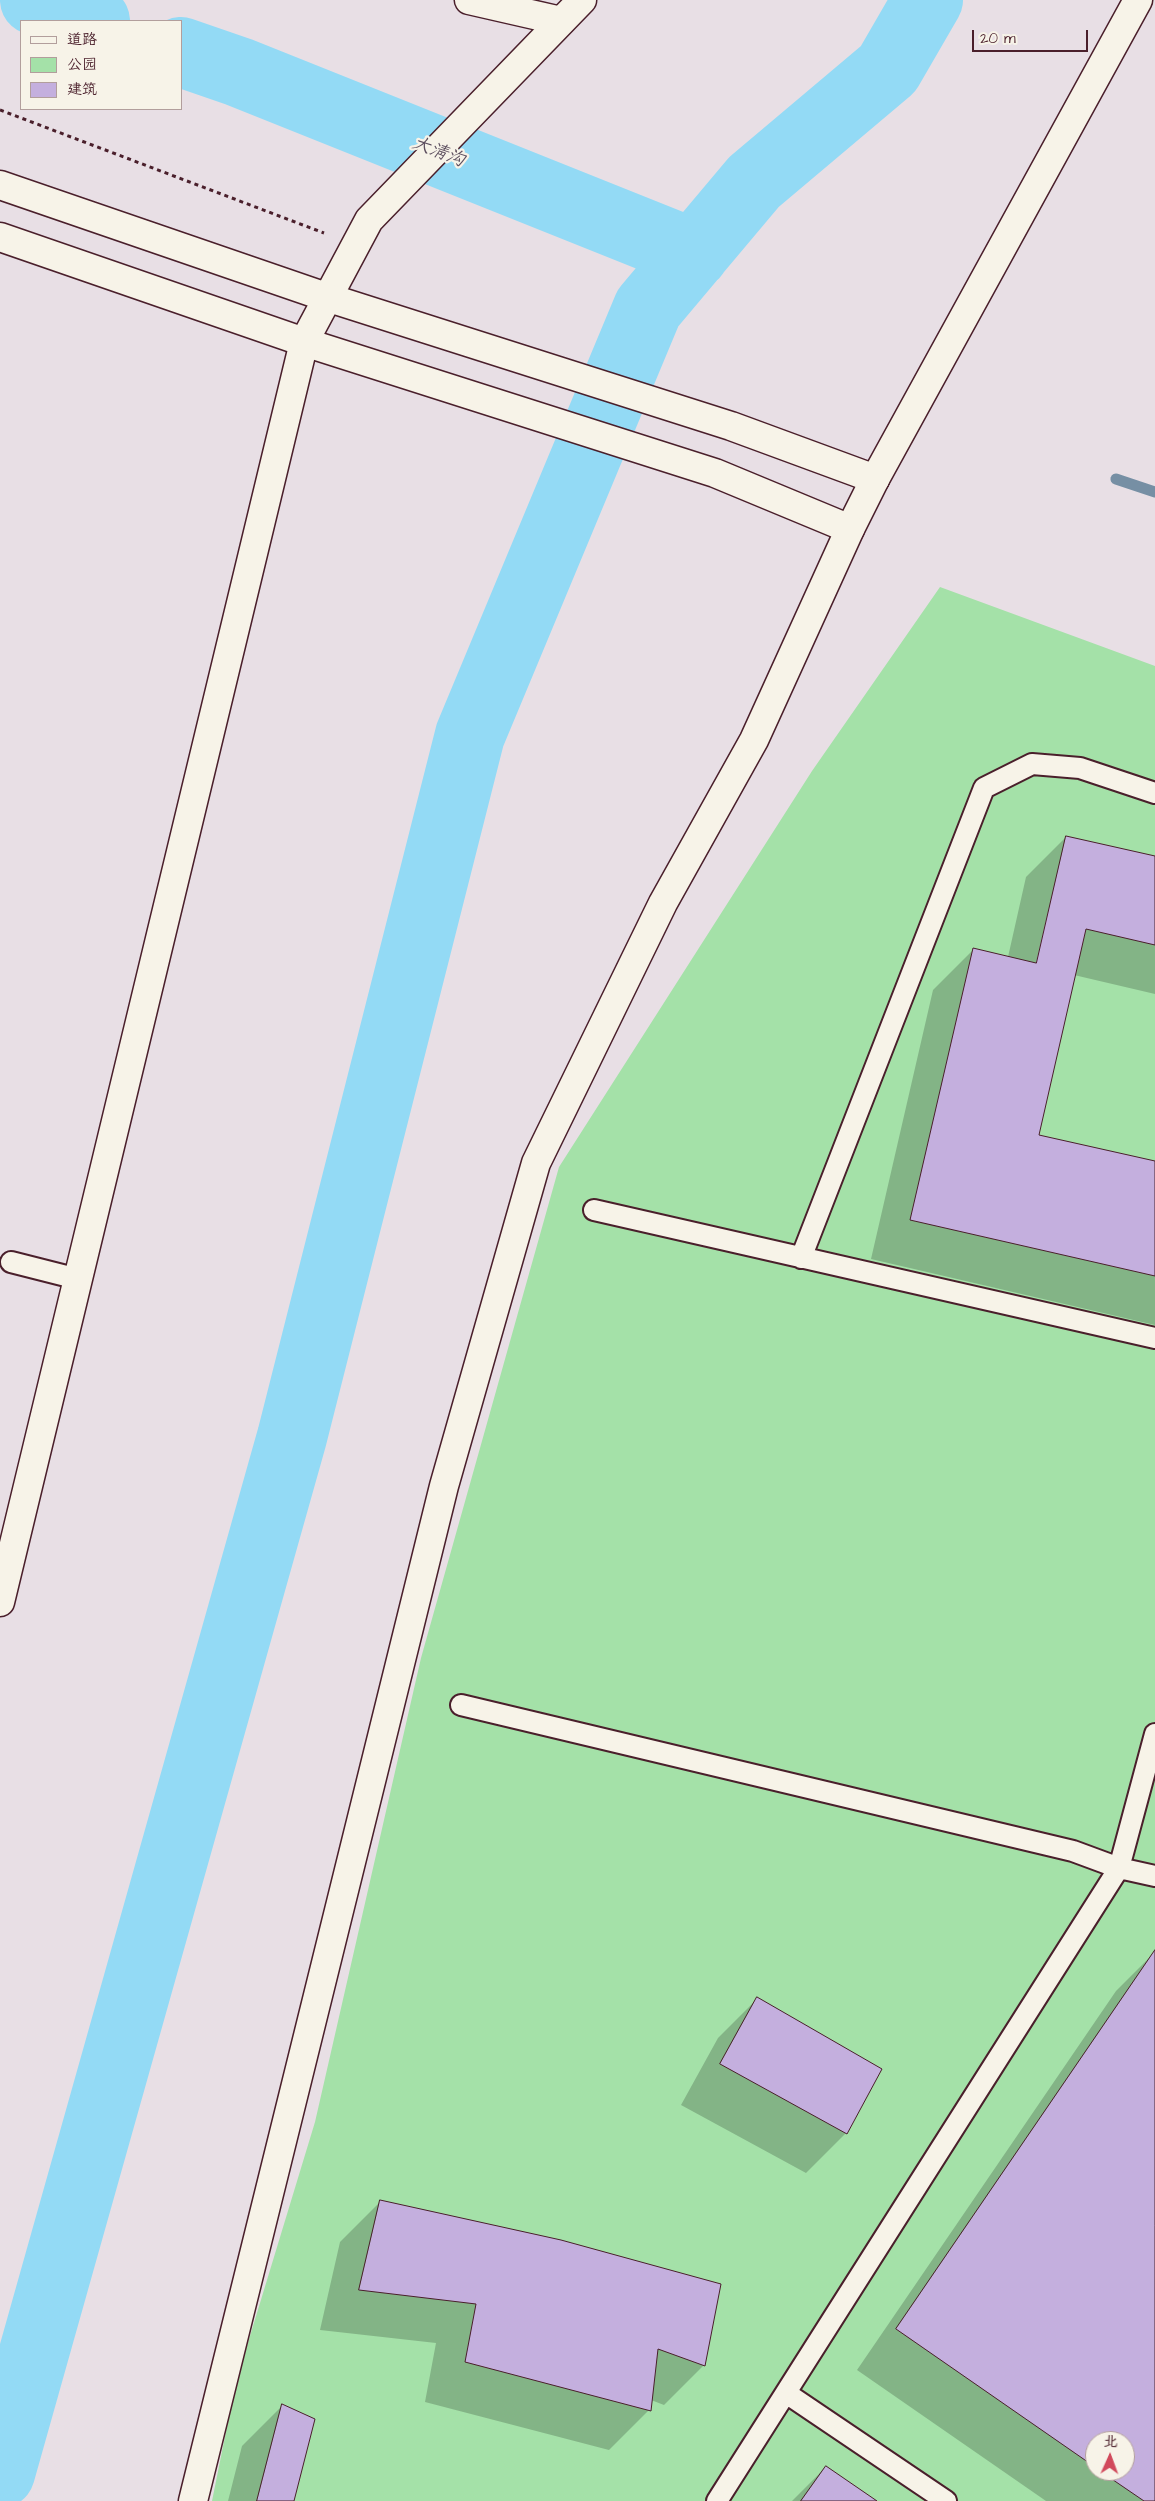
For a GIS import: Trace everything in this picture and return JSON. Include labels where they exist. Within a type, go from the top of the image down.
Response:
[{"type":"street","points":[[469,0],[561,21]]},
{"type":"street","points":[[0,1602],[304,342],[369,220],[582,0]]},
{"type":"street","points":[[193,2501],[444,1486],[536,1163],[663,903],[754,740],[850,529],[875,479],[1138,0]]},
{"type":"street","points":[[0,186],[326,298],[464,340],[731,426],[875,479]]},
{"type":"street","points":[[0,237],[304,342],[715,473],[850,529]]},
{"type":"lane","points":[[801,1258],[984,788],[1032,764],[1080,768],[1155,793]]},
{"type":"lane","points":[[594,1210],[1155,1338]]},
{"type":"lane","points":[[11,1262],[78,1279]]},
{"type":"lane","points":[[460,1705],[1073,1851],[1119,1868],[1155,1876]]},
{"type":"lane","points":[[717,2501],[1119,1868],[1155,1734]]},
{"type":"lane","points":[[786,2393],[946,2501]]},
{"type":"path","points":[[0,110],[355,245]]},
{"type":"green space","points":[[940,587],[1155,666],[1155,2501],[212,2501],[236,2382],[315,2122],[421,1658],[559,1167],[812,771]]},
{"type":"building","points":[[1066,836],[1155,856],[1155,945],[1086,929],[1039,1135],[1155,1161],[1155,1276],[910,1220],[973,948],[1036,963]]},
{"type":"building","points":[[1155,1950],[1155,2501],[1144,2501],[1115,2481],[1135,2481],[1135,2431],[1085,2431],[1085,2460],[896,2329]]},
{"type":"building","points":[[757,1997],[882,2069],[847,2134],[720,2064]]},
{"type":"building","points":[[380,2200],[561,2240],[721,2284],[705,2366],[658,2349],[651,2411],[465,2362],[476,2304],[359,2290]]},
{"type":"building","points":[[282,2404],[315,2419],[294,2501],[257,2501]]},
{"type":"building","points":[[826,2466],[877,2501],[801,2501]]},
{"type":"waterway","name":"大清沟","points":[[35,0],[92,20]]},
{"type":"waterway","points":[[0,2473],[292,1437],[470,735],[648,308],[754,182],[888,69],[928,0]]},
{"type":"waterway","name":"大清沟","points":[[182,52],[239,72],[694,254]]},
{"type":"waterway","points":[[1116,479],[1155,492]]}]
